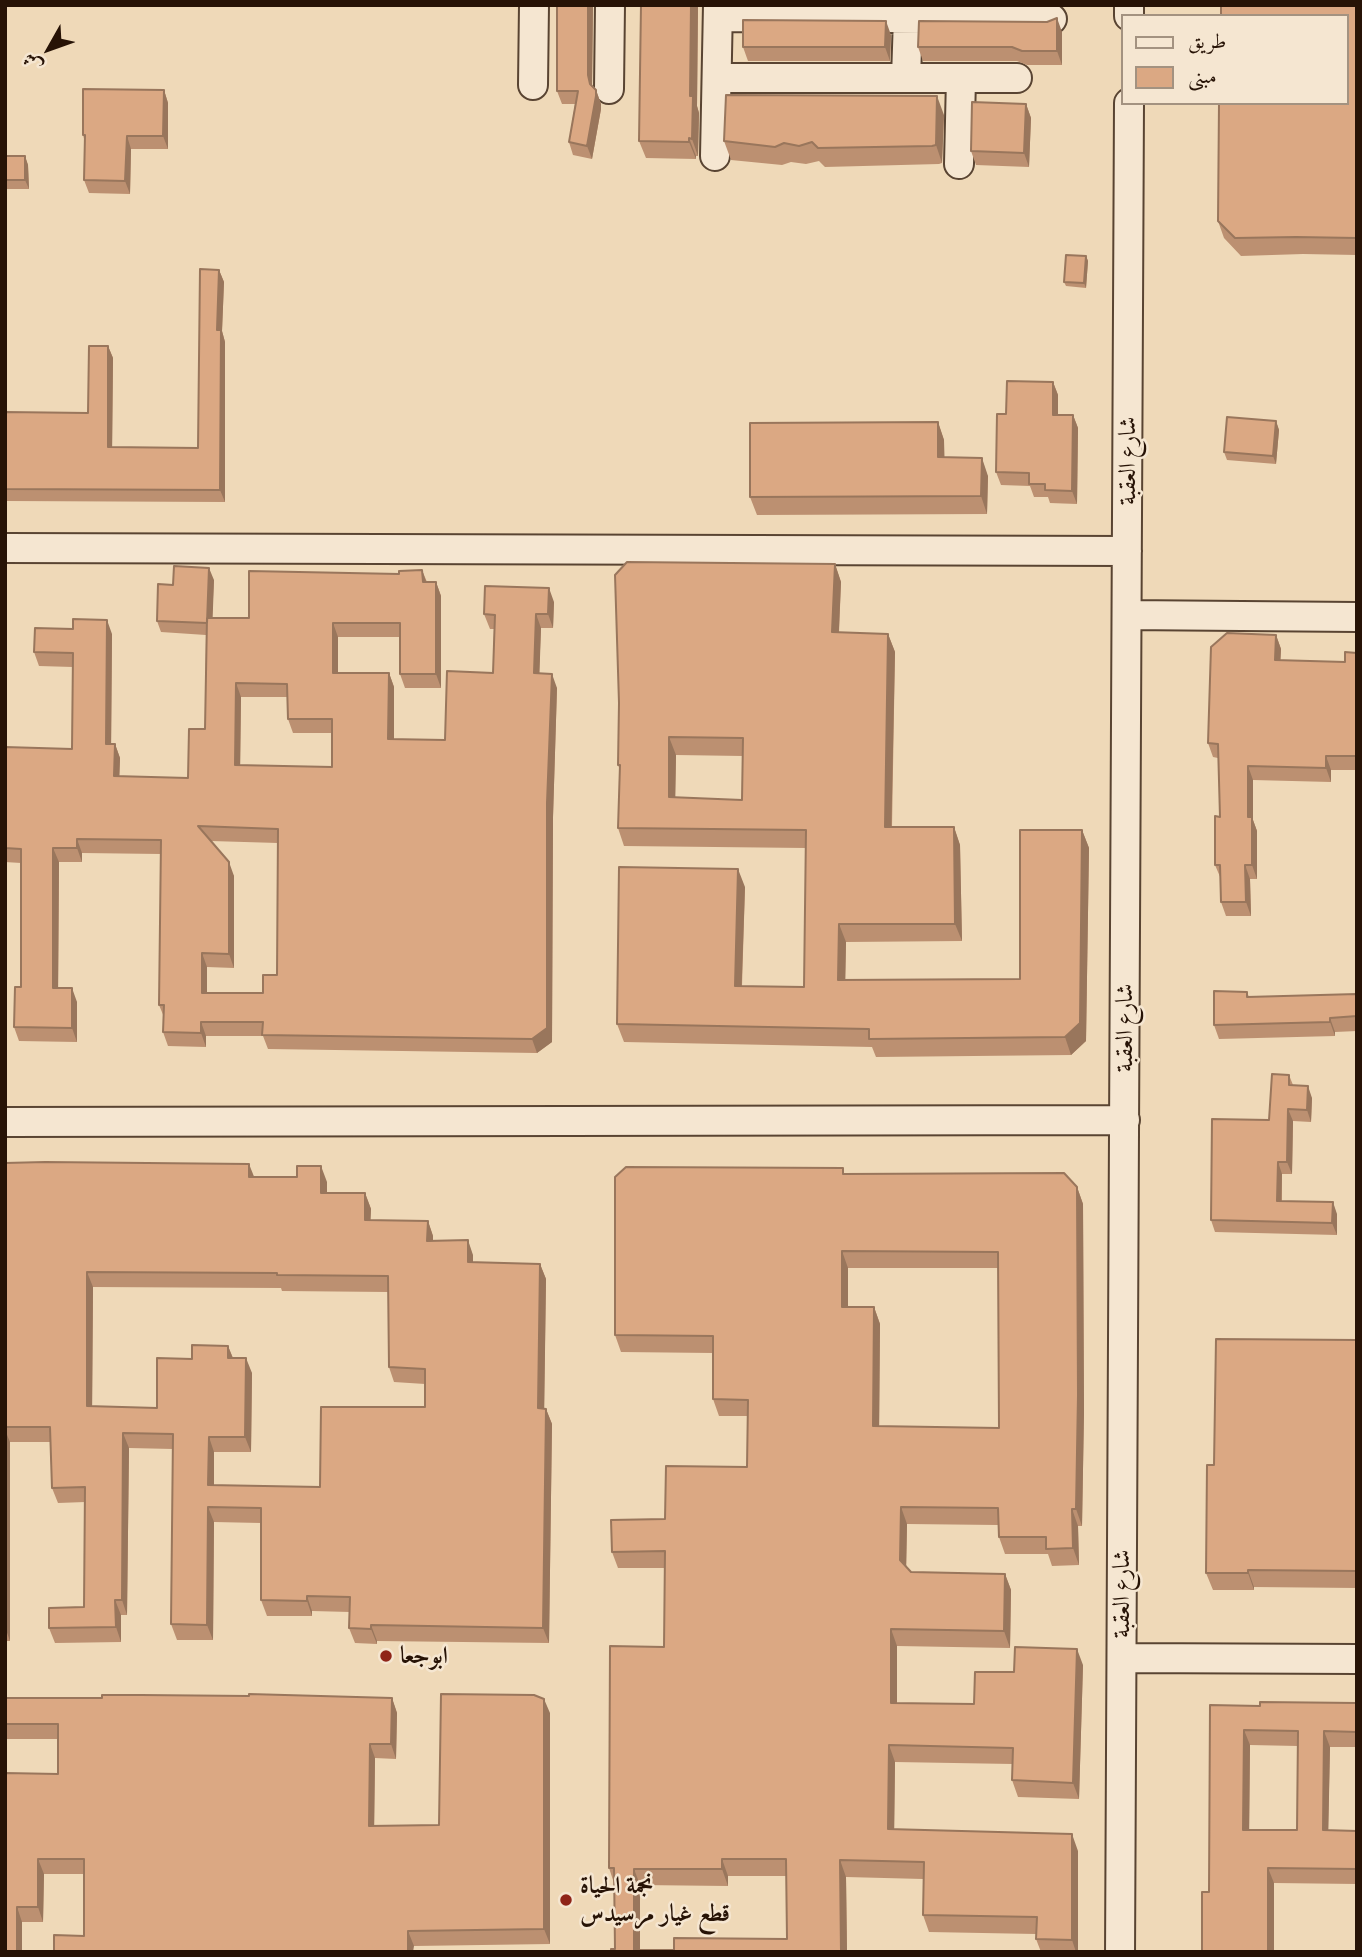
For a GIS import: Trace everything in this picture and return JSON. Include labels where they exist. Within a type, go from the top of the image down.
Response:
[{"type":"street","points":[[533,85],[534,5]]},
{"type":"street","points":[[609,89],[610,5]]},
{"type":"street","points":[[715,156],[718,11],[908,18],[1052,19]]},
{"type":"street","points":[[906,78],[908,18]]},
{"type":"street","points":[[717,78],[1017,78]]},
{"type":"street","points":[[959,164],[961,78]]},
{"type":"street","name":"شارع العقبة","points":[[1121,1952],[1129,105]]},
{"type":"street","points":[[5,548],[1127,551]]},
{"type":"street","points":[[1127,615],[1357,617]]},
{"type":"street","points":[[5,1122],[1125,1120]]},
{"type":"street","points":[[1122,1658],[1357,1658]]},
{"type":"building","points":[[557,5],[588,5],[588,75],[590,84],[596,90],[596,96],[587,146],[569,142],[578,91],[557,91]]},
{"type":"building","points":[[641,5],[691,5],[690,96],[693,96],[692,139],[689,138],[689,142],[639,141]]},
{"type":"building","points":[[1221,5],[1357,5],[1357,238],[1235,238],[1218,221],[1219,105],[1348,105],[1348,14],[1221,14]]},
{"type":"building","points":[[1057,18],[1057,51],[1022,51],[1012,47],[918,47],[919,21],[1047,22]]},
{"type":"building","points":[[743,20],[886,21],[885,47],[743,47]]},
{"type":"building","points":[[83,89],[164,90],[163,136],[127,136],[125,181],[84,180]]},
{"type":"building","points":[[726,95],[937,96],[936,145],[818,148],[812,142],[799,146],[784,143],[775,147],[724,141]]},
{"type":"building","points":[[972,102],[1026,104],[1024,153],[971,151]]},
{"type":"building","points":[[5,156],[25,156],[25,180],[5,180]]},
{"type":"building","points":[[1066,255],[1086,256],[1084,283],[1064,282]]},
{"type":"building","points":[[200,269],[219,270],[217,330],[221,330],[220,490],[5,489],[5,412],[88,413],[89,346],[108,346],[108,447],[198,448]]},
{"type":"building","points":[[1007,381],[1053,382],[1053,415],[1073,415],[1072,491],[1045,490],[1045,484],[1029,484],[1029,473],[996,472],[997,414],[1006,414]]},
{"type":"building","points":[[1227,417],[1276,421],[1273,456],[1224,452]]},
{"type":"building","points":[[938,422],[938,457],[982,458],[981,496],[750,497],[750,423]]},
{"type":"building","points":[[627,562],[835,564],[832,632],[888,634],[885,827],[954,827],[955,924],[839,924],[838,980],[1020,979],[1020,830],[1082,830],[1080,1023],[1065,1037],[869,1039],[869,1029],[617,1024],[619,867],[738,869],[735,986],[804,987],[806,830],[618,828],[620,765],[615,575]],"holes":[[[669,737],[743,738],[742,800],[669,797]]]},
{"type":"building","points":[[174,566],[209,568],[207,623],[157,621],[158,584],[173,585]]},
{"type":"building","points":[[422,570],[423,582],[436,582],[436,674],[400,674],[400,623],[333,623],[333,673],[389,673],[388,739],[445,740],[447,671],[493,673],[495,615],[484,614],[485,586],[549,588],[548,614],[536,614],[534,673],[552,674],[547,803],[547,1028],[532,1039],[262,1035],[263,1022],[201,1022],[201,1033],[163,1032],[164,1005],[159,1005],[161,840],[77,839],[77,848],[53,848],[53,988],[72,988],[72,1028],[14,1027],[15,987],[21,987],[21,849],[5,848],[5,747],[72,749],[73,653],[34,652],[35,628],[73,629],[73,619],[107,620],[106,744],[115,744],[114,776],[188,778],[189,729],[205,729],[207,618],[249,618],[249,571],[399,574],[399,571]],"holes":[[[236,683],[287,684],[288,719],[332,719],[332,767],[235,765]],[[198,826],[278,829],[277,975],[263,975],[263,993],[202,993],[202,953],[229,954],[229,862]]]},
{"type":"building","points":[[1227,633],[1276,635],[1275,660],[1345,662],[1345,652],[1357,653],[1357,756],[1326,756],[1326,768],[1248,766],[1252,865],[1245,865],[1246,902],[1221,902],[1220,865],[1215,865],[1215,816],[1220,817],[1218,744],[1208,743],[1211,647]]},
{"type":"building","points":[[1214,991],[1247,992],[1247,997],[1357,994],[1357,1016],[1330,1018],[1330,1022],[1214,1025]]},
{"type":"building","points":[[1272,1074],[1289,1075],[1289,1085],[1308,1086],[1307,1110],[1288,1109],[1287,1162],[1278,1162],[1277,1201],[1333,1202],[1332,1223],[1211,1220],[1212,1119],[1269,1120]]},
{"type":"building","points":[[5,1163],[249,1164],[249,1177],[297,1177],[297,1166],[321,1166],[321,1193],[365,1193],[365,1220],[428,1221],[427,1241],[468,1240],[468,1262],[540,1264],[538,1408],[546,1409],[543,1628],[371,1625],[371,1629],[349,1628],[350,1597],[307,1596],[307,1601],[261,1600],[261,1508],[208,1507],[207,1625],[171,1624],[173,1434],[123,1433],[122,1600],[115,1600],[116,1627],[49,1628],[49,1608],[84,1607],[85,1487],[52,1488],[50,1427],[5,1427]],"holes":[[[87,1272],[388,1276],[389,1367],[425,1369],[425,1407],[321,1407],[320,1487],[208,1485],[209,1437],[245,1437],[246,1358],[228,1358],[228,1346],[192,1345],[192,1359],[157,1358],[157,1408],[87,1406]]]},
{"type":"building","points":[[626,1167],[843,1168],[843,1174],[1064,1173],[1077,1187],[1078,1395],[1076,1509],[1072,1509],[1073,1548],[1046,1549],[1046,1537],[999,1537],[998,1508],[901,1507],[900,1560],[911,1572],[1005,1574],[1004,1631],[891,1629],[891,1703],[974,1704],[975,1672],[1014,1672],[1015,1647],[1077,1649],[1073,1783],[1012,1780],[1013,1748],[889,1745],[888,1829],[1072,1834],[1072,1940],[1036,1939],[1037,1917],[923,1915],[924,1862],[840,1860],[841,1952],[611,1952],[611,1949],[615,1949],[614,1868],[609,1868],[610,1646],[664,1647],[665,1551],[612,1552],[611,1520],[665,1519],[666,1466],[747,1467],[748,1400],[713,1399],[713,1336],[615,1335],[615,1177]],"holes":[[[842,1251],[998,1252],[999,1428],[873,1426],[874,1307],[842,1307]],[[722,1859],[786,1859],[787,1939],[674,1938],[674,1950],[634,1950],[634,1869],[722,1869]]]},
{"type":"building","points":[[1216,1339],[1357,1340],[1357,1571],[1248,1570],[1248,1573],[1206,1573],[1207,1465],[1214,1465]]},
{"type":"building","points":[[249,1694],[392,1698],[391,1744],[370,1744],[369,1826],[439,1825],[441,1694],[534,1695],[544,1699],[544,1929],[408,1931],[408,1952],[54,1952],[54,1935],[84,1936],[84,1859],[38,1859],[38,1907],[17,1907],[17,1952],[5,1952],[5,1773],[58,1774],[58,1724],[5,1724],[5,1698]]},
{"type":"building","points":[[1260,1702],[1357,1703],[1357,1732],[1324,1731],[1323,1830],[1357,1831],[1357,1869],[1268,1868],[1268,1952],[1202,1952],[1202,1892],[1209,1892],[1210,1705],[1260,1706]],"holes":[[[1244,1730],[1298,1731],[1297,1830],[1243,1830]]]},
{"type":"place","name":"ابوجعا","points":[[386,1656]]},
{"type":"place","name":"نجمة الحياة قطع غيار مرسيدس","points":[[566,1900]]}]
